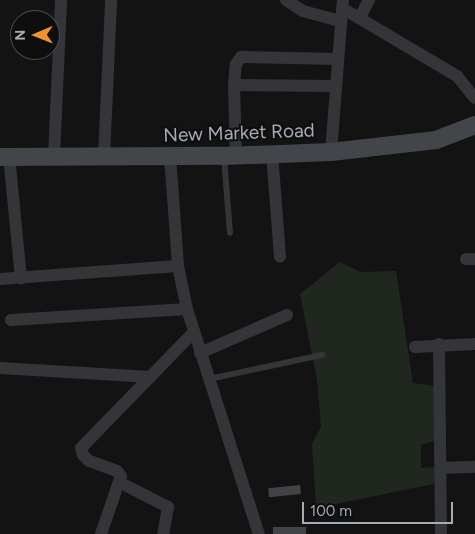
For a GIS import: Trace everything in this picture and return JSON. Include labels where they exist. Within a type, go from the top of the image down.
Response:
[{"type":"street","points":[[54,156],[61,0]]},
{"type":"street","points":[[104,157],[111,0]]},
{"type":"street","points":[[286,0],[303,11],[341,21]]},
{"type":"street","points":[[360,16],[368,0]]},
{"type":"street","points":[[331,152],[342,4]]},
{"type":"street","points":[[342,4],[457,76],[475,98]]},
{"type":"street","points":[[230,156],[236,64],[241,57],[249,55],[338,59]]},
{"type":"street","points":[[234,85],[335,86]]},
{"type":"street","name":"New Market Road","points":[[4,156],[230,156],[331,152],[436,140],[475,125]]},
{"type":"street","points":[[272,153],[280,257]]},
{"type":"street","points":[[4,156],[20,278]]},
{"type":"street","points":[[170,156],[178,266],[187,309],[259,534]]},
{"type":"street","points":[[0,279],[178,266]]},
{"type":"street","points":[[11,320],[187,309]]},
{"type":"street","points":[[200,353],[287,316]]},
{"type":"street","points":[[101,534],[121,483],[117,471],[89,461],[83,456],[82,448],[194,332]]},
{"type":"street","points":[[415,347],[439,344],[475,344]]},
{"type":"street","points":[[439,344],[441,534]]},
{"type":"street","points":[[0,368],[151,377]]},
{"type":"street","points":[[441,468],[475,467]]},
{"type":"street","points":[[121,483],[168,507],[162,534]]},
{"type":"lane","points":[[230,156],[230,233]]},
{"type":"lane","points":[[209,379],[322,355]]},
{"type":"shaded area","points":[[340,262],[361,272],[396,271],[413,383],[436,386],[437,440],[421,445],[421,468],[436,467],[434,484],[316,508],[312,444],[321,426],[317,380],[300,294]]},
{"type":"building","points":[[300,485],[301,494],[269,497],[268,488]]},
{"type":"building","points":[[273,527],[306,527],[306,534],[273,534]]}]
